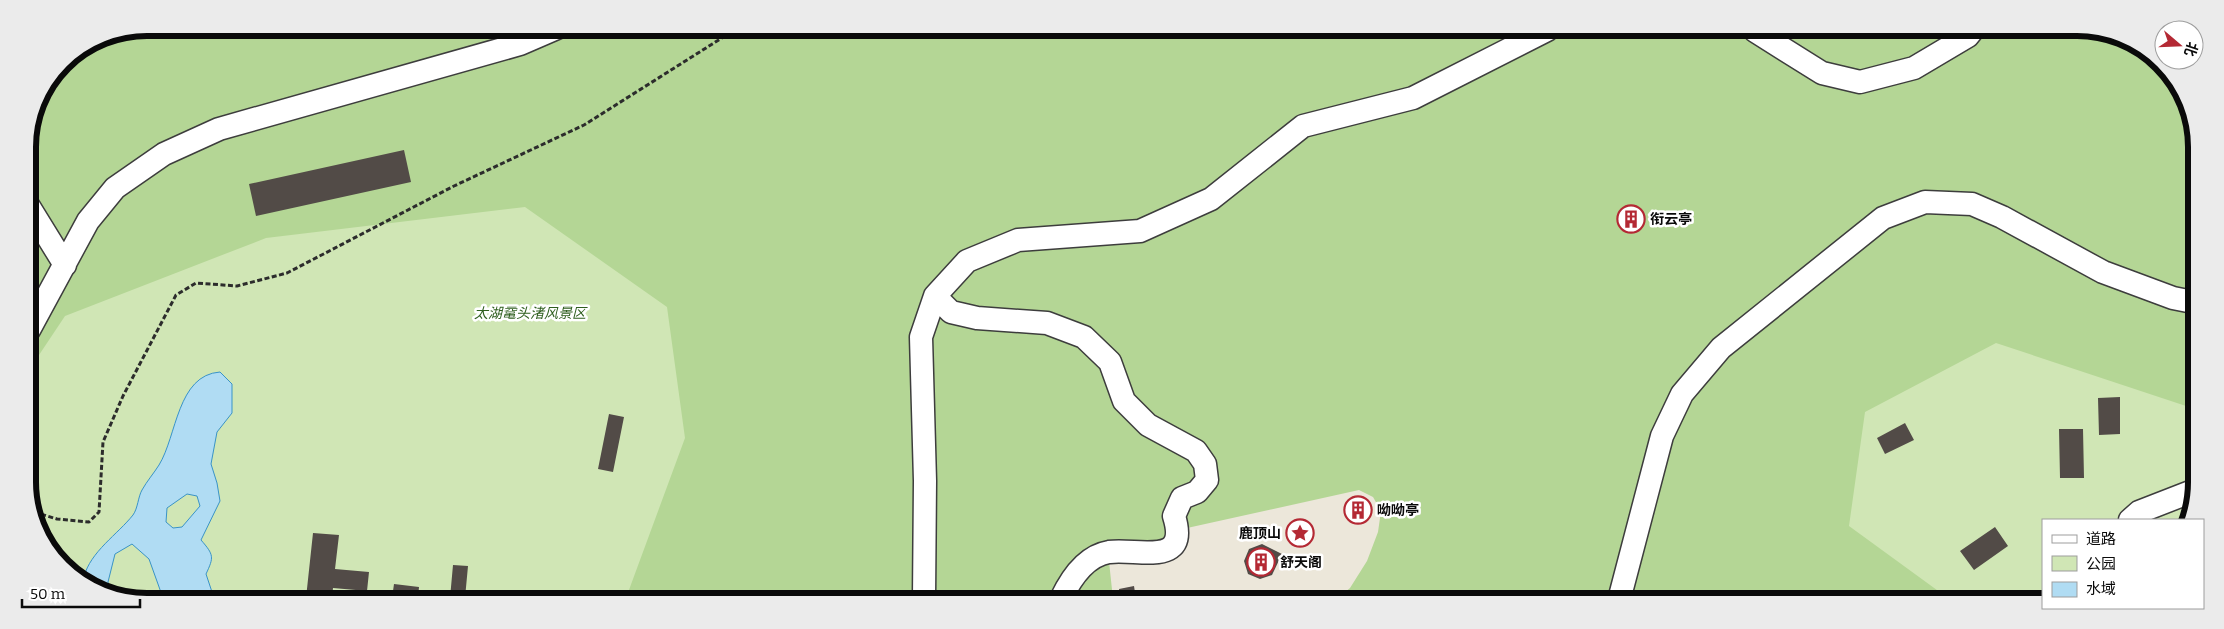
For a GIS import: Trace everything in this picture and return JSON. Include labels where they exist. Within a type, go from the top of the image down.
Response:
[{"type":"lane","points":[[36,317],[88,221],[115,188],[164,154],[219,129],[520,44],[538,36]]},
{"type":"lane","points":[[924,593],[926,481],[921,337],[935,296],[967,261],[1018,240],[1140,231],[1211,199],[1303,126],[1413,98],[1535,36]]},
{"type":"lane","points":[[1763,36],[1822,74],[1860,82],[1914,68],[1968,36]]},
{"type":"lane","points":[[1621,593],[1662,436],[1682,394],[1721,348],[1883,218],[1925,202],[1972,204],[2002,217],[2103,272],[2173,298],[2188,301]]},
{"type":"lane","points":[[36,218],[64,264]]},
{"type":"lane","points":[[935,296],[951,312],[978,318],[1047,323],[1084,337],[1110,362],[1124,401],[1148,425],[1196,450],[1205,464],[1206,480],[1197,492],[1182,498],[1174,516],[1178,530],[1174,544],[1163,553],[1108,552],[1085,564],[1069,583],[1064,593]]},
{"type":"lane","points":[[2131,519],[2139,512],[2187,493]]},
{"type":"path","points":[[41,514],[57,519],[89,522],[99,512],[103,442],[123,396],[176,295],[196,283],[237,286],[286,273],[454,186],[584,125],[725,36]]},
{"type":"green space","name":"太湖鼋头渚风景区","points":[[140,36],[2084,36],[2098,38],[2126,48],[2154,68],[2173,92],[2186,126],[2188,140],[2188,489],[2186,503],[2181,519],[2042,519],[2042,593],[148,593],[126,591],[112,587],[86,574],[59,549],[42,517],[36,489],[37,133],[45,105],[51,92],[64,74],[92,51],[112,42]]},
{"type":"green space","name":"太湖鼋头渚风景区","points":[[140,36],[2084,36],[2112,42],[2126,48],[2150,64],[2173,92],[2186,126],[2188,140],[2188,407],[1996,343],[1865,412],[1849,526],[1941,593],[628,593],[685,438],[667,307],[525,207],[266,238],[65,316],[36,360],[36,140],[45,105],[51,92],[64,74],[92,51],[112,42]]},
{"type":"shaded area","points":[[1359,490],[1373,497],[1381,511],[1378,532],[1367,561],[1350,588],[1344,593],[1112,593],[1108,552],[1163,553],[1178,530]]},
{"type":"water","points":[[220,372],[232,384],[232,413],[217,432],[211,464],[220,501],[201,540],[211,556],[206,574],[212,593],[161,593],[149,559],[132,544],[115,554],[108,585],[98,581],[85,573],[87,568],[98,551],[133,515],[142,490],[165,453],[180,409],[195,384],[206,376]],"holes":[[[187,494],[197,496],[200,506],[182,527],[173,528],[166,522],[167,508]]]},
{"type":"building","points":[[404,150],[411,182],[256,216],[249,184]]},
{"type":"building","name":"衔云亭","points":[[1628,211],[1634,211],[1639,216],[1637,225],[1628,227],[1623,222],[1623,216]]},
{"type":"building","points":[[2120,397],[2120,434],[2099,435],[2098,398]]},
{"type":"building","points":[[609,414],[624,417],[613,472],[598,469]]},
{"type":"building","points":[[1905,423],[1914,440],[1885,454],[1877,438]]},
{"type":"building","points":[[2059,429],[2083,429],[2084,478],[2060,478]]},
{"type":"building","name":"呦呦亭","points":[[1355,499],[1370,510],[1362,521],[1347,510]]},
{"type":"building","points":[[1995,527],[2008,546],[1974,570],[1960,551]]},
{"type":"building","points":[[313,533],[339,535],[335,569],[369,572],[367,591],[333,588],[332,593],[307,593]]},
{"type":"building","name":"舒天阁","points":[[1262,544],[1282,554],[1272,575],[1260,579],[1248,574],[1244,561],[1249,549]]},
{"type":"building","points":[[453,565],[468,566],[465,593],[450,593]]},
{"type":"building","points":[[394,584],[419,587],[418,593],[393,593]]},
{"type":"building","points":[[1134,586],[1135,593],[1119,593],[1119,589]]},
{"type":"place","name":"衔云亭","points":[[1631,219]]},
{"type":"place","name":"呦呦亭","points":[[1358,510]]},
{"type":"place","name":"鹿顶山","points":[[1300,533]]},
{"type":"place","name":"舒天阁","points":[[1261,562]]}]
